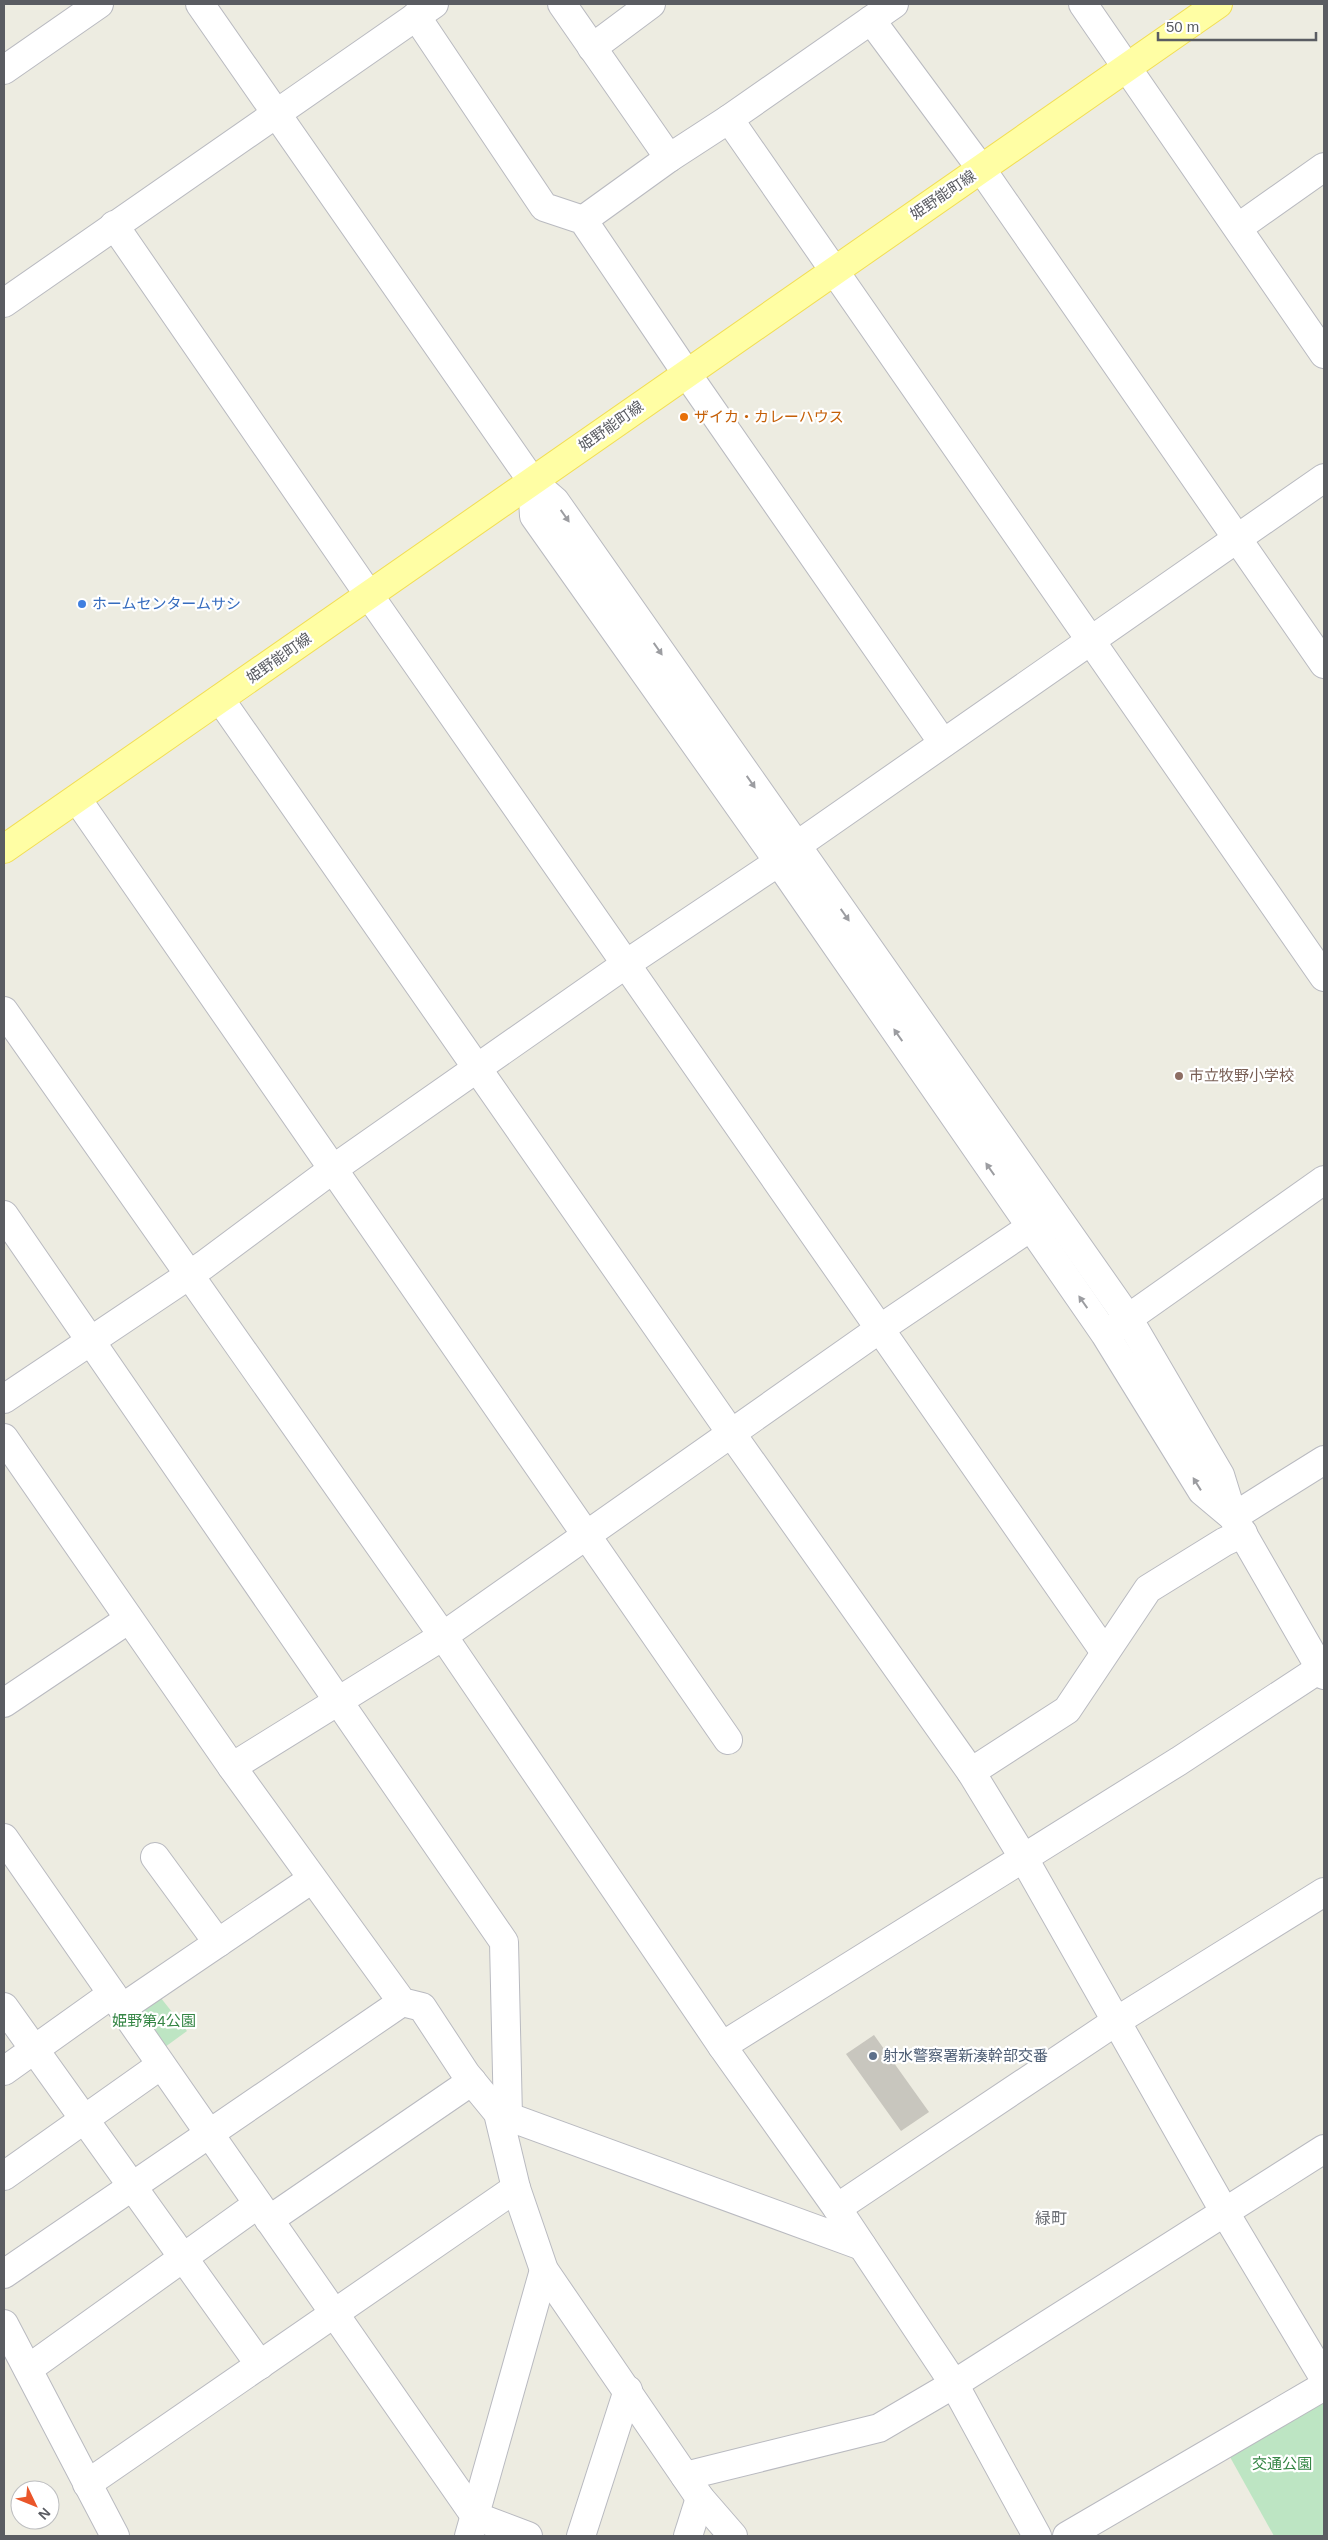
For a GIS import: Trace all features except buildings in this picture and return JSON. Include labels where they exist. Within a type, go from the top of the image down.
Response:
[{"type":"main road","name":"姫野能町線","points":[[4,849],[687,374],[834,269],[982,170],[1218,4]]},
{"type":"street","points":[[4,70],[99,4]]},
{"type":"street","points":[[200,4],[277,112],[532,481],[555,501],[1031,1227],[1105,1334],[1202,1491],[1238,1525]]},
{"type":"street","points":[[562,4],[669,158]]},
{"type":"street","points":[[592,48],[651,4]]},
{"type":"street","points":[[583,220],[669,158],[729,119],[894,4]]},
{"type":"street","points":[[1083,4],[1239,227],[1324,354]]},
{"type":"street","points":[[4,303],[425,10],[544,207],[583,220],[942,743]]},
{"type":"street","points":[[871,20],[982,170],[1324,664]]},
{"type":"street","points":[[729,119],[1324,977]]},
{"type":"street","points":[[1239,227],[1324,167]]},
{"type":"street","points":[[114,225],[369,595],[1104,1651]]},
{"type":"street","points":[[4,1400],[188,1276],[333,1169],[1324,478]]},
{"type":"street","points":[[220,699],[731,1433],[971,1772],[1023,1858],[1224,2211],[1324,2378]]},
{"type":"street","points":[[76,799],[728,1740]]},
{"type":"street","points":[[722,2046],[1323,1670],[1238,1525],[1220,1475],[1128,1318],[1054,1211],[787,854]]},
{"type":"street","points":[[4,1011],[188,1276],[443,1636],[722,2046],[837,2208],[954,2384],[1037,2536]]},
{"type":"street","points":[[1105,1334],[1324,1180]]},
{"type":"street","points":[[232,1767],[443,1636],[881,1328],[1054,1211]]},
{"type":"street","points":[[4,1215],[337,1702],[504,1942],[503,2115],[516,2188],[544,2270],[693,2487],[733,2536]]},
{"type":"street","points":[[4,1438],[232,1767],[402,2002],[422,2006],[472,2081],[503,2115],[862,2246]]},
{"type":"street","points":[[971,1772],[1067,1710],[1104,1651],[1148,1589],[1224,1542],[1238,1525],[1324,1460]]},
{"type":"street","points":[[4,1703],[129,1618]]},
{"type":"street","points":[[4,1838],[334,2314],[472,2526],[528,2536]]},
{"type":"street","points":[[155,1858],[218,1943]]},
{"type":"street","points":[[4,2071],[34,2050],[218,1943],[312,1879]]},
{"type":"street","points":[[837,2208],[1115,2022],[1324,1892]]},
{"type":"street","points":[[4,2274],[402,2002]]},
{"type":"street","points":[[4,2007],[260,2365]]},
{"type":"street","points":[[4,2176],[161,2065]]},
{"type":"street","points":[[28,2370],[183,2258],[264,2212],[472,2081]]},
{"type":"street","points":[[693,2487],[879,2428],[954,2384],[1324,2149]]},
{"type":"street","points":[[87,2484],[516,2188]]},
{"type":"street","points":[[472,2526],[544,2270]]},
{"type":"street","points":[[4,2324],[115,2536]]},
{"type":"street","points":[[1067,2536],[1324,2386]]},
{"type":"street","points":[[581,2536],[628,2390]]},
{"type":"street","points":[[688,2536],[693,2487]]},
{"type":"green space","name":"姫野第4公園","points":[[153,1988],[187,2031],[154,2055],[122,2008]]},
{"type":"green space","name":"交通公園","points":[[1324,2391],[1324,2536],[1274,2536],[1225,2448]]},
{"type":"place","name":"ザイカ・カレーハウス","points":[[684,417]]},
{"type":"place","name":"ホームセンタームサシ","points":[[82,604]]},
{"type":"place","name":"市立牧野小学校","points":[[1179,1076]]},
{"type":"place","name":"射水警察署新湊幹部交番","points":[[873,2056]]},
{"type":"district","name":"緑町","points":[[1051,2218]]}]
